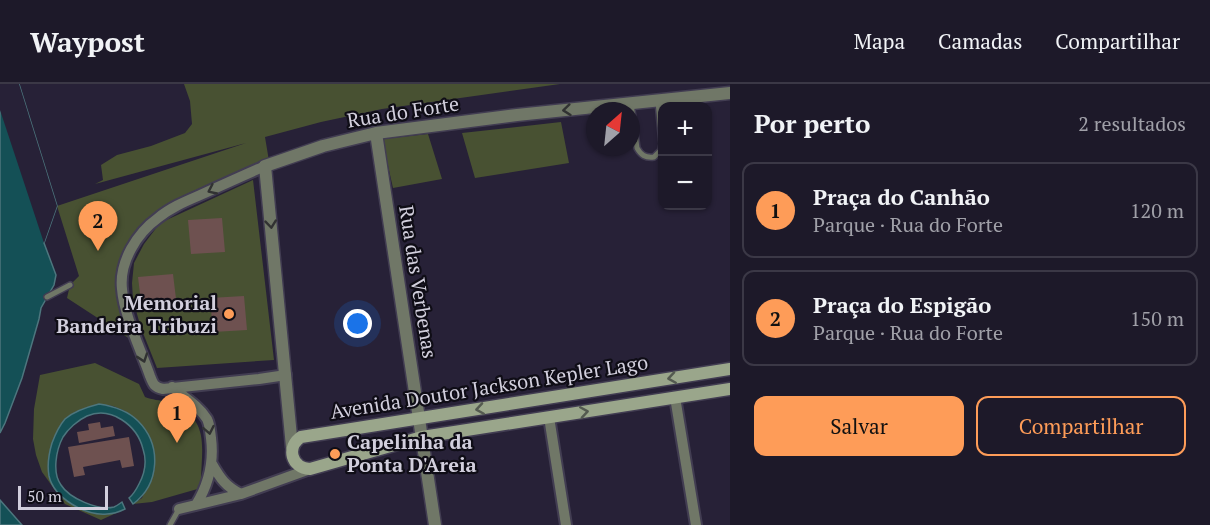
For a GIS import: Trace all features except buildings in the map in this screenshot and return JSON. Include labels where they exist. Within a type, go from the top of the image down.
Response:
[{"type":"main road","name":"Avenida Doutor Jackson Kepler Lago","points":[[292,447],[301,437],[730,369]]},
{"type":"main road","points":[[606,389],[608,408]]},
{"type":"main road","name":"Avenida Doutor Jackson Kepler Lago","points":[[310,469],[422,437],[730,389]]},
{"type":"main road","points":[[292,447],[295,463],[300,468],[310,469]]},
{"type":"street","name":"Rua do Forte","points":[[640,102],[730,93]]},
{"type":"street","name":"Rua do Forte","points":[[172,387],[162,389],[153,385],[126,310],[122,283],[127,258],[135,242],[148,225],[165,212],[265,165],[323,146],[376,133],[586,108]]},
{"type":"street","name":"Rua das Verbenas","points":[[376,133],[435,525]]},
{"type":"street","points":[[265,165],[292,447]]},
{"type":"street","points":[[172,387],[286,375]]},
{"type":"street","points":[[172,387],[198,408],[208,421],[212,464],[205,490],[196,505]]},
{"type":"street","points":[[675,397],[696,525]]},
{"type":"street","points":[[549,417],[566,525]]},
{"type":"street","points":[[212,464],[222,481],[241,494]]},
{"type":"street","name":"Avenida Doutor Jackson Kepler Lago","points":[[179,509],[241,494],[310,469]]},
{"type":"lane","points":[[640,152],[649,158],[654,157],[661,150],[658,101]]},
{"type":"lane","points":[[47,297],[70,285]]},
{"type":"lane","points":[[170,525],[179,509]]},
{"type":"shaded area","points":[[0,84],[19,84],[57,206],[44,243],[56,275],[54,285],[41,308],[22,378],[0,433]]},
{"type":"shaded area","points":[[184,84],[560,84],[382,109],[265,137],[269,161],[189,193],[147,220],[132,238],[120,264],[133,341],[67,298],[70,285],[79,276],[57,206],[246,143],[95,184],[103,180],[101,165],[117,155],[151,146],[185,133],[192,124],[190,101]]},
{"type":"shaded area","points":[[561,122],[569,163],[475,178],[462,133]]},
{"type":"shaded area","points":[[428,134],[442,179],[393,188],[382,139]]},
{"type":"shaded area","points":[[253,180],[274,360],[157,368],[133,300],[134,263],[144,244],[160,223]]},
{"type":"shaded area","points":[[95,363],[139,384],[145,397],[167,402],[192,417],[201,437],[201,488],[152,502],[133,504],[142,498],[155,468],[125,411],[99,404],[75,412],[49,453],[60,495],[91,512],[107,514],[125,509],[101,520],[65,504],[42,472],[36,455],[33,439],[34,409],[40,375]]},
{"type":"shaded area","points":[[99,404],[120,409],[138,421],[151,441],[155,464],[149,486],[133,504],[129,498],[141,480],[145,458],[140,440],[129,425],[114,416],[96,414],[80,420],[65,434],[57,455],[58,480],[70,494],[92,505],[107,508],[115,507],[122,502],[125,509],[109,514],[89,512],[72,504],[57,491],[48,472],[52,443],[63,422],[69,416],[85,408]]},
{"type":"shaded area","points":[[0,500],[22,525],[0,525]]},
{"type":"pier","points":[[0,84],[19,84],[57,206],[44,243],[0,110]]},
{"type":"place","name":"Praça do Espigão","points":[[98,251]]},
{"type":"place","name":"Memorial Bandeira Tribuzi","points":[[229,314]]},
{"type":"place","name":"Praça do Canhão","points":[[177,443]]},
{"type":"place","name":"Capelinha da Ponta D'Areia","points":[[335,454]]}]
